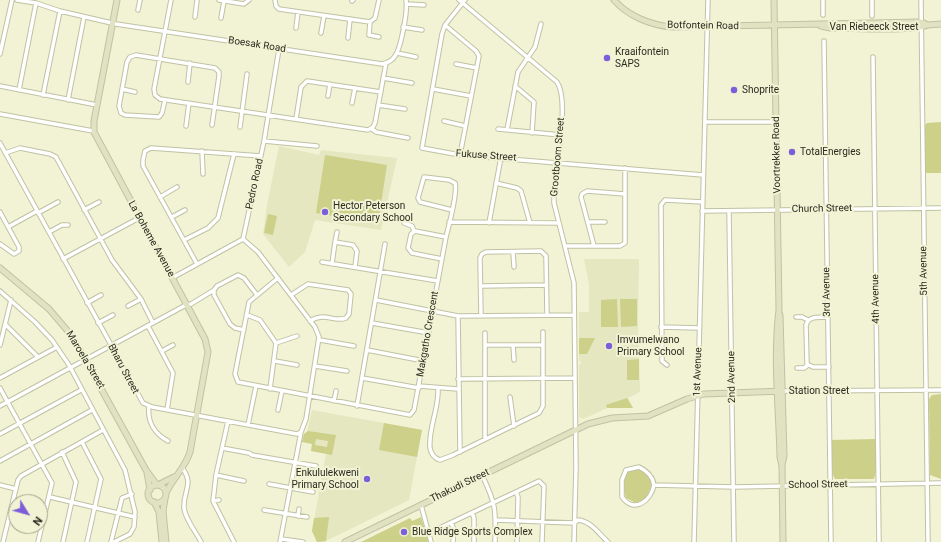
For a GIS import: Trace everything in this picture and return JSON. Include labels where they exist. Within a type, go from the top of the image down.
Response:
[{"type":"street","points":[[0,54],[12,0]]},
{"type":"street","name":"Boesak Road","points":[[17,0],[36,3],[84,18],[113,23],[379,64],[386,63]]},
{"type":"street","points":[[0,120],[1,114],[93,131],[117,0]]},
{"type":"street","points":[[138,10],[140,0]]},
{"type":"street","points":[[171,0],[154,91],[158,98],[366,130],[372,129],[376,132],[408,138]]},
{"type":"street","points":[[195,17],[197,0]]},
{"type":"street","points":[[219,0],[244,4],[249,0]]},
{"type":"street","points":[[275,0],[275,4],[278,8],[370,22]]},
{"type":"street","points":[[379,0],[375,18],[370,22],[369,35],[379,37]]},
{"type":"street","name":"Grootboom Street","points":[[459,0],[464,1],[560,86],[561,135],[556,162],[553,194],[558,223],[574,283],[574,542]]},
{"type":"street","name":"Botfontein Road","points":[[614,0],[632,14],[654,24],[672,27],[775,26]]},
{"type":"street","points":[[703,175],[708,0]]},
{"type":"street","name":"Voortrekker Road","points":[[774,0],[779,310],[782,323],[780,391],[784,456],[782,466],[783,542]]},
{"type":"street","points":[[823,0],[824,15]]},
{"type":"street","points":[[872,0],[872,16]]},
{"type":"street","name":"5th Avenue","points":[[921,0],[928,542]]},
{"type":"street","points":[[221,18],[224,1]]},
{"type":"street","name":"Fukuse Street","points":[[464,1],[445,25],[442,34],[422,148],[460,155],[501,157],[703,175]]},
{"type":"street","points":[[372,129],[375,123],[386,63],[392,60],[397,53],[403,27],[406,2],[424,5]]},
{"type":"street","points":[[19,90],[36,3]]},
{"type":"street","points":[[43,95],[60,11]]},
{"type":"street","points":[[296,28],[298,12]]},
{"type":"street","points":[[321,33],[324,16]]},
{"type":"street","points":[[68,100],[84,18]]},
{"type":"street","points":[[348,38],[350,19]]},
{"type":"street","points":[[507,130],[519,69],[535,47],[541,24]]},
{"type":"street","name":"Van Riebeeck Street","points":[[775,26],[820,26],[830,28],[941,24]]},
{"type":"street","points":[[445,25],[477,52],[479,56],[460,155]]},
{"type":"street","points":[[403,27],[422,30]]},
{"type":"street","name":"3rd Avenue","points":[[824,41],[831,542]]},
{"type":"street","name":"Pedro Road","points":[[243,239],[269,115],[279,49]]},
{"type":"street","points":[[397,53],[416,57]]},
{"type":"street","points":[[165,100],[162,113],[158,117],[125,115],[121,113],[119,108],[122,89],[127,62],[130,57],[136,55],[160,58],[215,68],[219,72],[212,125]]},
{"type":"street","name":"4th Avenue","points":[[873,57],[879,542]]},
{"type":"street","points":[[188,82],[190,63]]},
{"type":"street","points":[[456,64],[477,68]]},
{"type":"street","points":[[240,127],[247,74]]},
{"type":"street","points":[[383,78],[412,83]]},
{"type":"street","points":[[296,119],[301,87],[304,83],[309,81],[381,92]]},
{"type":"street","points":[[328,96],[330,84]]},
{"type":"street","points":[[0,86],[97,105]]},
{"type":"street","points":[[515,86],[534,102],[532,133]]},
{"type":"street","points":[[352,103],[355,88]]},
{"type":"street","points":[[122,89],[135,92]]},
{"type":"street","points":[[433,89],[471,96]]},
{"type":"street","points":[[186,126],[189,103]]},
{"type":"street","points":[[378,105],[405,109]]},
{"type":"street","points":[[444,121],[465,126]]},
{"type":"street","points":[[705,122],[777,122]]},
{"type":"street","points":[[498,129],[561,135]]},
{"type":"street","name":"La Boheme Avenue","points":[[93,131],[205,339],[208,352],[190,452],[183,468],[177,475],[166,496]]},
{"type":"street","points":[[264,141],[317,146]]},
{"type":"street","name":"Bharu Street","points":[[0,143],[139,398],[149,406]]},
{"type":"street","points":[[5,153],[20,148],[53,155],[112,260],[141,299],[153,323]]},
{"type":"street","points":[[197,264],[144,166],[143,155],[146,149],[202,151],[261,156]]},
{"type":"street","points":[[202,151],[202,174]]},
{"type":"street","points":[[184,240],[208,228],[218,218],[234,154]]},
{"type":"street","points":[[489,223],[501,157]]},
{"type":"street","points":[[565,246],[620,246],[625,243],[625,168]]},
{"type":"street","name":"1st Avenue","points":[[694,542],[703,175]]},
{"type":"street","name":"Makgatho Crescent","points":[[257,295],[249,302],[235,376],[240,383],[410,415],[414,410],[419,387],[446,236],[452,210],[456,187],[450,180],[424,177],[418,198],[420,202],[452,210]]},
{"type":"street","points":[[496,183],[517,188],[521,191],[530,223]]},
{"type":"street","points":[[160,196],[177,187]]},
{"type":"street","points":[[594,246],[581,197],[583,193],[587,191],[625,194]]},
{"type":"street","points":[[666,365],[662,361],[661,204],[665,200],[702,202]]},
{"type":"street","points":[[8,227],[58,202]]},
{"type":"street","points":[[84,210],[99,202]]},
{"type":"street","name":"Church Street","points":[[702,211],[729,212],[941,208]]},
{"type":"street","points":[[172,217],[184,210]]},
{"type":"street","points":[[0,212],[19,247],[19,251],[14,254],[0,244]]},
{"type":"street","name":"2nd Avenue","points":[[729,212],[734,542]]},
{"type":"street","points":[[63,259],[139,218]]},
{"type":"street","points":[[449,222],[558,223]]},
{"type":"street","points":[[588,222],[605,222]]},
{"type":"street","points":[[404,223],[412,226],[414,232]]},
{"type":"street","points":[[49,232],[62,225],[68,225]]},
{"type":"street","points":[[332,264],[337,232]]},
{"type":"street","points":[[414,232],[446,236]]},
{"type":"street","points":[[414,232],[411,235],[409,247],[411,252],[442,259]]},
{"type":"street","points":[[172,278],[243,239],[258,252],[317,330],[320,340],[304,425],[300,432],[281,540],[303,542]]},
{"type":"street","points":[[335,242],[356,247],[358,252],[355,267]]},
{"type":"street","points":[[358,406],[386,244]]},
{"type":"street","points":[[481,316],[480,258],[482,254],[486,252],[544,253],[546,256],[547,315]]},
{"type":"street","points":[[513,252],[514,267]]},
{"type":"street","points":[[322,262],[438,281]]},
{"type":"street","name":"Maroela Street","points":[[0,268],[53,313],[72,336],[146,470],[158,485]]},
{"type":"street","points":[[0,406],[187,306],[214,290],[216,286],[238,275],[243,276],[257,295],[278,278]]},
{"type":"street","points":[[291,295],[308,284],[348,290],[351,294],[350,308],[346,318],[342,319],[319,316],[310,321]]},
{"type":"street","points":[[481,286],[546,285]]},
{"type":"street","points":[[214,290],[214,295],[230,324],[235,328],[244,330]]},
{"type":"street","points":[[0,291],[43,330],[57,347],[70,368],[126,473],[132,494],[135,517],[132,532],[112,542]]},
{"type":"street","points":[[87,303],[102,295]]},
{"type":"street","points":[[128,306],[141,299]]},
{"type":"street","points":[[0,345],[11,300]]},
{"type":"street","points":[[376,300],[458,316],[574,315]]},
{"type":"street","points":[[98,323],[113,315]]},
{"type":"street","points":[[247,315],[260,320],[276,343],[275,361],[270,389]]},
{"type":"street","points":[[458,316],[460,452]]},
{"type":"street","points":[[796,317],[804,317],[808,320]]},
{"type":"street","points":[[808,365],[806,325],[808,320],[812,318],[828,317]]},
{"type":"street","points":[[372,323],[429,333]]},
{"type":"street","points":[[5,324],[38,357]]},
{"type":"street","points":[[148,326],[173,373],[167,410]]},
{"type":"street","points":[[661,327],[699,328]]},
{"type":"street","points":[[438,389],[438,401],[430,448],[433,456],[443,460],[514,426],[542,410],[544,332]]},
{"type":"street","points":[[485,333],[485,439]]},
{"type":"street","points":[[276,343],[297,336]]},
{"type":"street","points":[[320,340],[354,346]]},
{"type":"street","points":[[162,351],[173,345]]},
{"type":"street","points":[[485,345],[543,345]]},
{"type":"street","points":[[513,345],[514,360]]},
{"type":"street","points":[[0,378],[57,347]]},
{"type":"street","points":[[367,350],[424,361]]},
{"type":"street","points":[[275,361],[297,365]]},
{"type":"street","points":[[808,365],[813,368],[829,367]]},
{"type":"street","points":[[797,368],[804,368],[808,365]]},
{"type":"street","points":[[315,366],[347,372]]},
{"type":"street","points":[[362,378],[419,387],[458,389]]},
{"type":"street","points":[[458,379],[575,378]]},
{"type":"street","points":[[248,425],[256,386]]},
{"type":"street","points":[[0,388],[52,483],[50,497],[38,542]]},
{"type":"street","points":[[0,434],[81,390]]},
{"type":"street","name":"Station Street","points":[[698,395],[780,391],[941,390]]},
{"type":"street","points":[[278,410],[282,391]]},
{"type":"street","points":[[334,401],[336,391]]},
{"type":"street","name":"Thakudi Street","points":[[345,542],[575,430],[604,420],[654,414],[698,395]]},
{"type":"street","points":[[510,398],[514,426]]},
{"type":"street","points":[[168,441],[159,435],[150,423],[148,414],[149,406],[297,434],[300,432]]},
{"type":"street","points":[[0,461],[92,410]]},
{"type":"street","points":[[228,421],[216,475],[213,501],[234,542]]},
{"type":"street","points":[[4,542],[16,489],[21,476],[103,430]]},
{"type":"street","points":[[82,442],[101,477],[87,542]]},
{"type":"street","points":[[222,448],[249,453],[252,455],[316,466]]},
{"type":"street","points":[[62,452],[76,480],[63,542]]},
{"type":"street","points":[[183,468],[189,480],[185,512],[201,542]]},
{"type":"street","points":[[639,468],[647,472],[652,478],[654,486],[646,501],[640,505],[634,506],[622,497],[623,475],[626,470],[639,468]]},
{"type":"street","name":"Maroela Street","points":[[146,470],[150,490]]},
{"type":"street","name":"La Boheme Avenue","points":[[158,485],[177,475]]},
{"type":"street","points":[[216,475],[244,480]]},
{"type":"street","points":[[482,475],[494,502],[496,520],[495,542]]},
{"type":"street","points":[[429,533],[451,524],[537,482],[542,482],[544,486],[542,542]]},
{"type":"street","name":"School Street","points":[[654,486],[734,487],[941,483]]},
{"type":"street","points":[[269,484],[313,492]]},
{"type":"street","points":[[0,485],[16,489]]},
{"type":"street","points":[[162,542],[159,512],[149,495],[150,490],[158,485],[163,487],[166,496],[163,511],[166,542]]},
{"type":"street","points":[[516,492],[518,497],[517,542]]},
{"type":"street","points":[[112,542],[117,513],[122,498],[132,494]]},
{"type":"street","points":[[154,502],[159,502],[166,496]]},
{"type":"street","points":[[50,497],[135,517]]},
{"type":"street","points":[[213,501],[219,500]]},
{"type":"street","points":[[421,505],[431,542]]},
{"type":"street","points":[[298,516],[299,509]]},
{"type":"street","points":[[264,510],[307,517]]},
{"type":"street","points":[[472,513],[474,518],[474,542]]},
{"type":"street","points":[[496,520],[574,523],[578,520],[587,523],[608,542]]},
{"type":"street","points":[[451,524],[454,529],[453,542]]},
{"type":"shaded area","name":"Hector Peterson Secondary School","points":[[279,146],[319,155],[321,150],[397,158],[381,230],[315,220],[305,252],[289,267],[263,234],[267,205]]},
{"type":"shaded area","name":"Imvumelwano Primary School","points":[[584,259],[639,259],[638,319],[640,392],[628,398],[633,408],[607,408],[583,419],[579,417],[579,366],[581,362],[579,360],[579,312],[589,312],[589,284]]},
{"type":"shaded area","name":"Enkululekweni Primary School","points":[[312,410],[422,430],[409,500],[324,542],[317,542],[312,531],[326,454],[311,451],[312,444],[302,442],[304,434],[307,432]]},
{"type":"green space","points":[[941,122],[941,173],[925,173],[925,125],[927,123]]},
{"type":"green space","points":[[325,155],[387,165],[378,223],[316,213]]},
{"type":"green space","points":[[268,214],[277,216],[273,235],[264,233]]},
{"type":"green space","points":[[617,299],[618,327],[601,327],[601,300]]},
{"type":"green space","points":[[620,299],[637,299],[637,326],[621,327]]},
{"type":"green space","points":[[579,338],[595,338],[587,354],[579,354]]},
{"type":"green space","points":[[639,359],[639,380],[627,380],[627,360]]},
{"type":"green space","points":[[941,394],[941,479],[930,475],[929,399],[932,395]]},
{"type":"green space","points":[[627,398],[633,408],[607,408],[606,405]]},
{"type":"green space","points":[[384,423],[422,430],[417,457],[379,450]]},
{"type":"green space","points":[[308,431],[336,435],[332,455],[311,451],[312,444],[302,442],[304,434]],"holes":[[[316,439],[328,441],[327,447],[315,445]]]},
{"type":"green space","points":[[876,439],[877,467],[874,479],[835,479],[832,473],[831,440]]},
{"type":"green space","points":[[636,469],[645,472],[653,483],[646,498],[636,503],[626,498],[623,486],[626,473]]},
{"type":"green space","points":[[329,517],[326,541],[317,542],[312,531],[314,518]]},
{"type":"green space","name":"Blue Ridge Sports Complex","points":[[421,517],[429,542],[361,542],[410,518],[412,521]]},
{"type":"place","name":"Kraaifontein SAPS","points":[[607,58]]},
{"type":"place","name":"Shoprite","points":[[734,90]]},
{"type":"place","name":"TotalEnergies","points":[[792,152]]},
{"type":"place","name":"Hector Peterson Secondary School","points":[[325,212]]},
{"type":"place","name":"Imvumelwano Primary School","points":[[609,346]]},
{"type":"place","name":"Enkululekweni Primary School","points":[[367,479]]},
{"type":"place","name":"Blue Ridge Sports Complex","points":[[404,532]]}]
